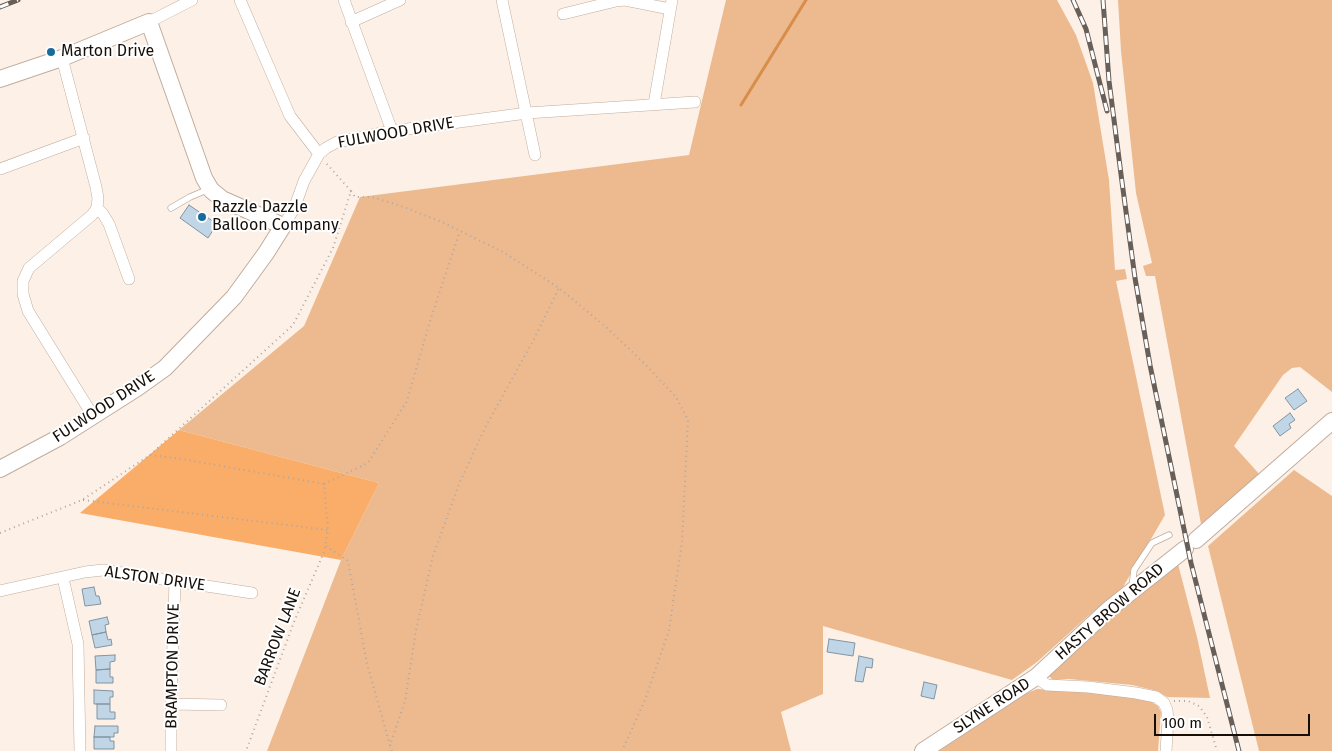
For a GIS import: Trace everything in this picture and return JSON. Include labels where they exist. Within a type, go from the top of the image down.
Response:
[{"type":"street","points":[[0,79],[62,58],[149,22],[192,0]]},
{"type":"street","points":[[240,0],[290,116],[319,154]]},
{"type":"street","points":[[344,0],[392,131]]},
{"type":"street","points":[[351,22],[400,0]]},
{"type":"street","points":[[502,0],[535,155]]},
{"type":"street","points":[[563,14],[625,0],[671,4],[654,104]]},
{"type":"street","points":[[149,22],[204,178],[210,188],[222,199],[283,226]]},
{"type":"street","points":[[62,58],[97,193],[97,208],[87,219],[29,268],[23,281],[23,294],[28,311],[93,416]]},
{"type":"street","name":"FULWOOD DRIVE","points":[[0,469],[60,436],[137,388],[165,368],[191,343],[234,297],[266,253],[294,209],[304,181],[319,154],[337,142],[392,131],[527,113],[695,102]]},
{"type":"street","points":[[0,169],[84,138]]},
{"type":"street","points":[[97,208],[109,224],[129,279]]},
{"type":"street","name":"HASTY BROW ROAD","points":[[1036,677],[1108,610],[1190,544],[1332,421]]},
{"type":"street","name":"ALSTON DRIVE","points":[[0,591],[85,572],[103,570],[252,593]]},
{"type":"street","points":[[63,578],[78,644],[80,751]]},
{"type":"street","name":"BRAMPTON DRIVE","points":[[171,751],[175,581]]},
{"type":"street","points":[[1036,677],[1047,685],[1088,687],[1156,697],[1164,703],[1168,720],[1166,751]]},
{"type":"street","name":"SLYNE ROAD","points":[[923,751],[1036,677]]},
{"type":"street","points":[[171,704],[221,705]]},
{"type":"lane","points":[[171,208],[210,188]]},
{"type":"lane","points":[[1132,591],[1134,570],[1152,543],[1169,535]]},
{"type":"path","points":[[319,154],[355,197],[372,197],[404,207],[503,252],[559,288],[607,328],[645,364],[676,397],[688,420],[682,542],[669,630],[645,700],[622,751]]},
{"type":"path","points":[[0,533],[82,500],[150,455],[293,325],[333,248],[351,191]]},
{"type":"path","points":[[150,455],[182,458],[324,484],[368,463],[407,401],[430,320],[460,232]]},
{"type":"path","points":[[390,745],[405,701],[416,630],[433,556],[459,484],[485,428],[534,339],[559,288]]},
{"type":"path","name":"BARROW LANE","points":[[246,751],[294,622],[326,546],[328,530],[324,484]]},
{"type":"path","points":[[82,500],[328,530]]},
{"type":"path","points":[[326,546],[348,561],[367,664],[392,751]]},
{"type":"path","points":[[1164,703],[1188,700],[1199,706],[1207,717],[1218,751]]},
{"type":"shaded area","points":[[726,0],[1057,0],[1076,35],[1093,83],[1109,180],[1115,270],[1125,269],[1127,279],[1116,281],[1165,515],[1123,587],[1037,662],[1012,680],[823,626],[823,694],[781,712],[791,751],[267,751],[341,560],[379,483],[179,430],[304,326],[360,197],[689,155]]},
{"type":"shaded area","points":[[1118,0],[1332,0],[1332,392],[1300,367],[1292,368],[1283,375],[1234,446],[1261,476],[1201,524],[1155,276],[1146,276],[1143,266],[1152,263],[1136,193],[1121,51]]},
{"type":"shaded area","points":[[179,430],[379,483],[341,560],[80,513]]},
{"type":"shaded area","points":[[1294,470],[1332,496],[1332,751],[1259,751],[1208,546]]},
{"type":"shaded area","points":[[1178,564],[1197,637],[1210,698],[1167,697],[1157,691],[1132,685],[1069,679],[1053,680],[1048,675],[1102,626]]},
{"type":"shaded area","points":[[1037,689],[1109,693],[1150,701],[1158,706],[1161,712],[1158,751],[939,751],[1025,694]]},
{"type":"building","points":[[189,205],[217,224],[208,238],[180,218]]},
{"type":"building","points":[[1298,389],[1307,401],[1294,410],[1285,398]]},
{"type":"building","points":[[1290,413],[1295,420],[1289,424],[1291,428],[1280,436],[1273,426]]},
{"type":"building","points":[[94,587],[96,596],[99,596],[101,604],[85,606],[82,589]]},
{"type":"building","points":[[107,617],[109,624],[105,625],[106,632],[92,635],[89,621]]},
{"type":"building","points":[[106,632],[108,640],[111,639],[112,645],[95,648],[92,635]]},
{"type":"building","points":[[829,639],[855,643],[853,656],[827,652]]},
{"type":"building","points":[[115,655],[115,661],[110,662],[110,669],[96,670],[95,656]]},
{"type":"building","points":[[859,656],[873,659],[872,668],[866,667],[863,682],[855,681]]},
{"type":"building","points":[[110,669],[110,677],[113,677],[113,683],[96,683],[96,670]]},
{"type":"building","points":[[924,682],[937,685],[934,699],[921,696]]},
{"type":"building","points":[[94,690],[113,691],[113,697],[110,697],[110,704],[94,704]]},
{"type":"building","points":[[97,704],[110,704],[110,712],[115,712],[115,719],[97,719]]},
{"type":"building","points":[[95,726],[118,726],[118,733],[114,733],[114,737],[94,737]]},
{"type":"building","points":[[94,737],[110,737],[110,741],[114,741],[114,749],[94,749]]},
{"type":"waterway","points":[[741,105],[806,0]]},
{"type":"railway","points":[[0,7],[18,0]]},
{"type":"railway","points":[[1073,0],[1086,29],[1107,111]]},
{"type":"railway","points":[[1103,0],[1109,81],[1122,182],[1135,278],[1150,365],[1191,563],[1239,751]]},
{"type":"place","name":"Marton Drive","points":[[51,52]]},
{"type":"place","name":"Razzle Dazzle Balloon Company","points":[[202,217]]}]
